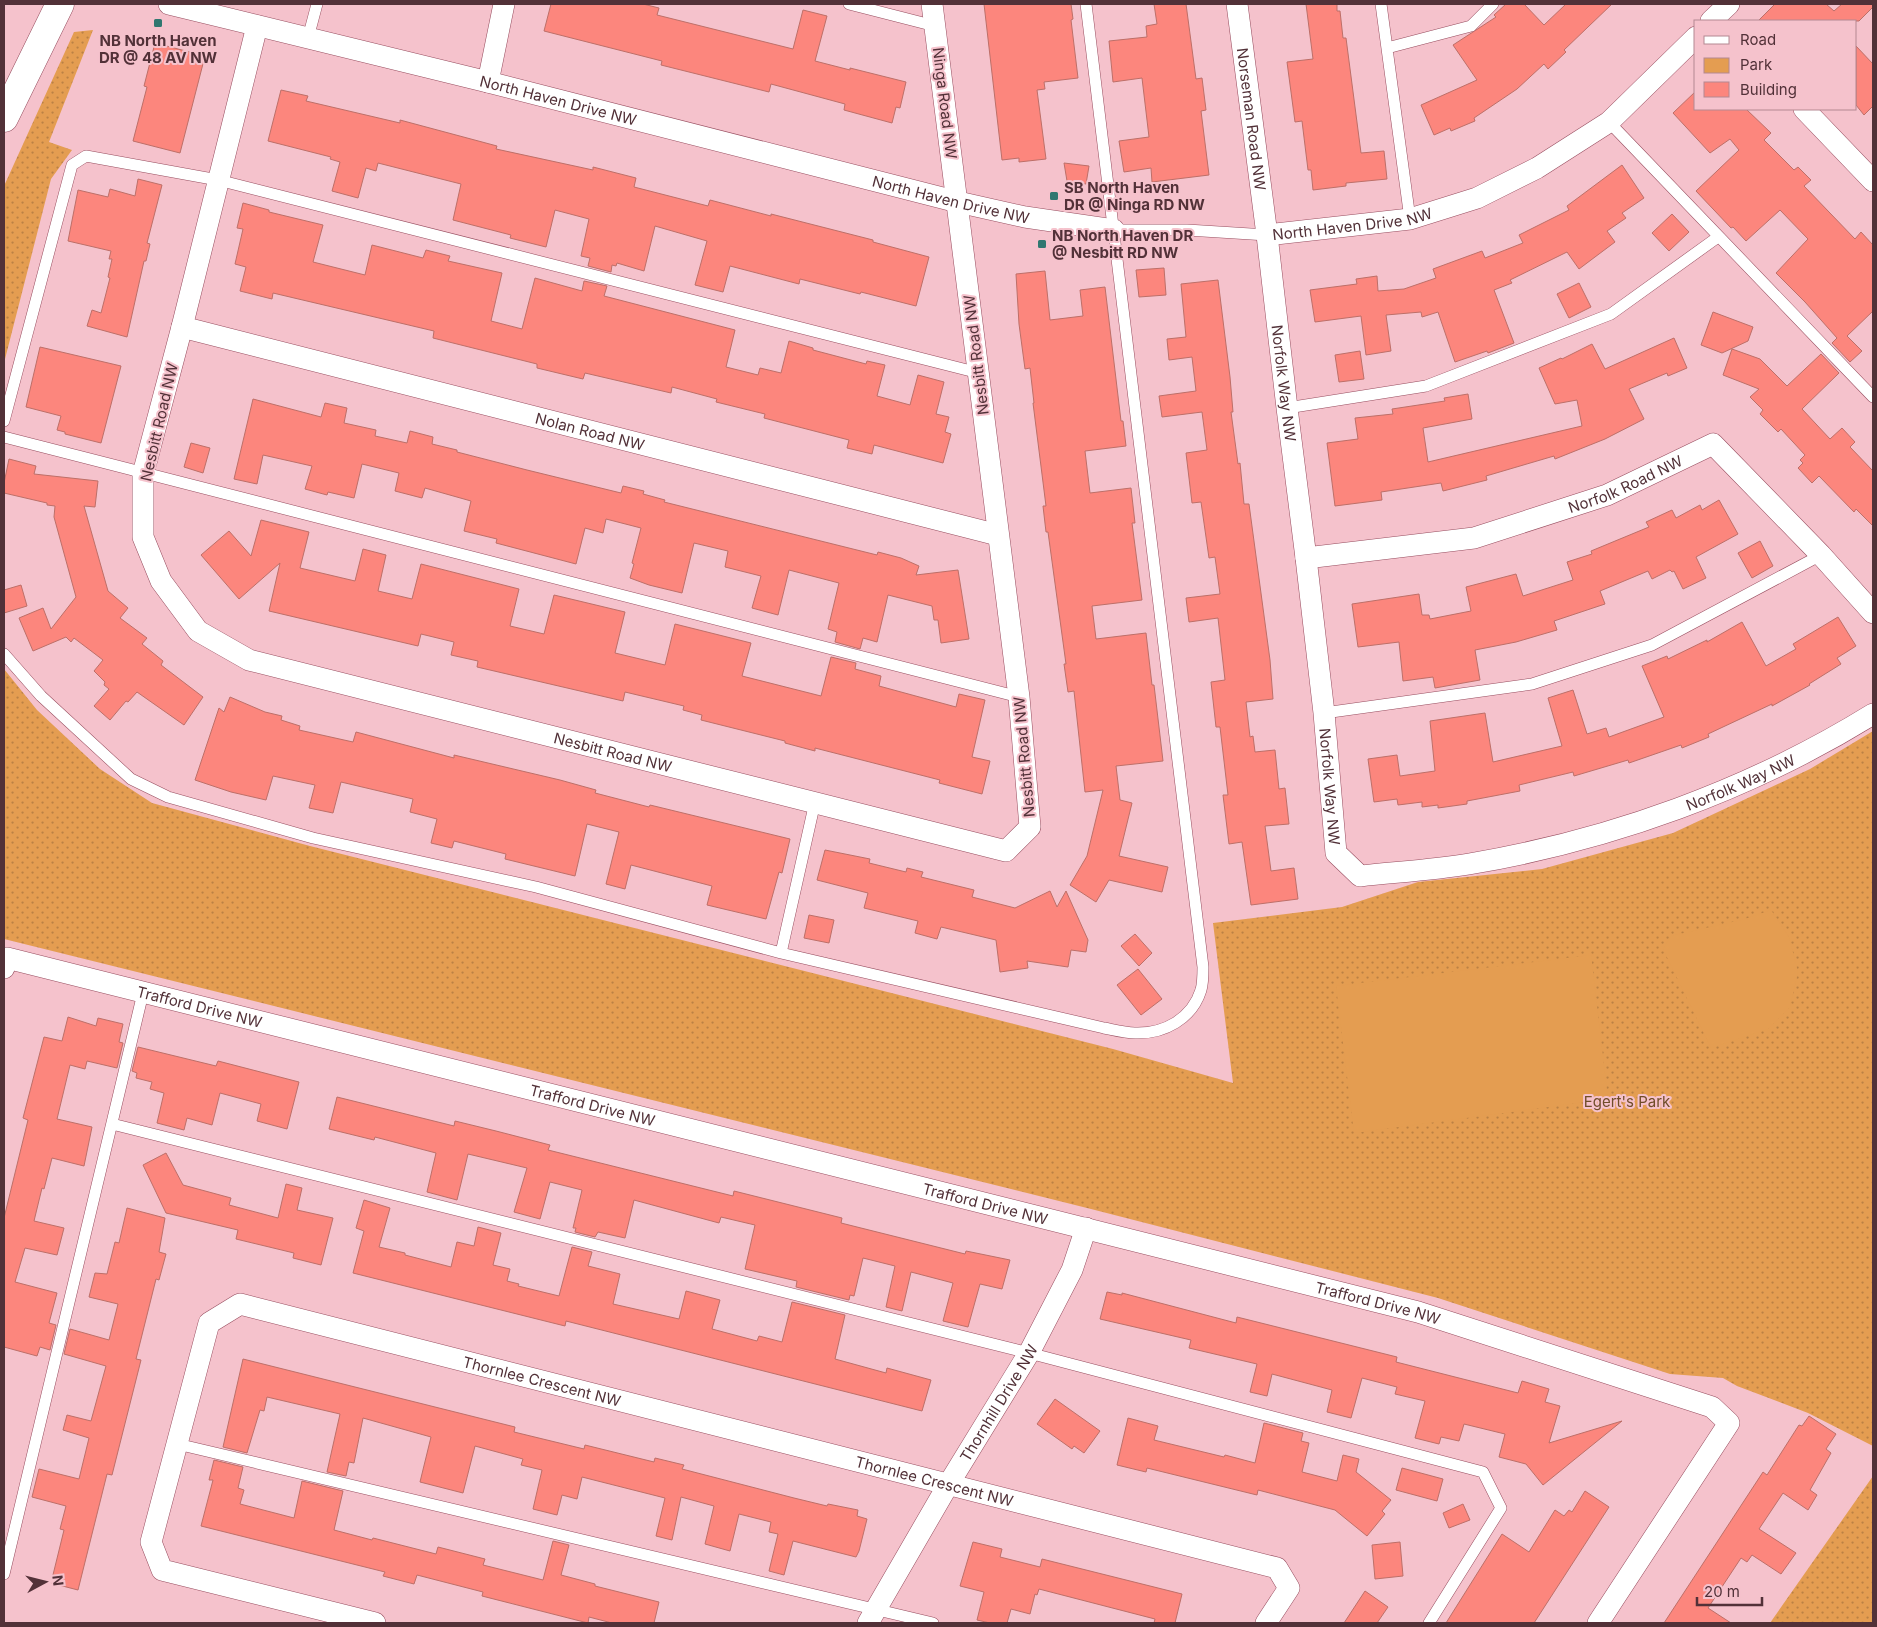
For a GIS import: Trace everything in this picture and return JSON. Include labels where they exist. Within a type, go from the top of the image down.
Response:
[{"type":"street","points":[[4,118],[60,4]]},
{"type":"street","name":"North Haven Drive NW","points":[[169,4],[488,82],[958,202],[1025,217],[1114,230]]},
{"type":"street","points":[[488,82],[504,4]]},
{"type":"street","name":"Ninga Road NW","points":[[932,4],[958,202]]},
{"type":"street","name":"Norseman Road NW","points":[[1237,4],[1267,234]]},
{"type":"street","name":"Nesbitt Road NW","points":[[257,26],[182,327],[143,474],[144,537],[161,581],[198,631],[249,660],[1006,851],[1030,827],[1019,697],[958,202]]},
{"type":"street","name":"North Haven Drive NW","points":[[1267,234],[1410,218],[1477,198],[1537,168],[1609,122],[1694,39]]},
{"type":"street","points":[[1805,110],[1873,181]]},
{"type":"street","name":"Norfolk Way NW","points":[[1267,234],[1324,713],[1336,853],[1360,876],[1468,864],[1566,844],[1636,823],[1709,797],[1769,772],[1873,714]]},
{"type":"street","name":"Nolan Road NW","points":[[182,327],[998,535]]},
{"type":"street","name":"Norfolk Road NW","points":[[1306,558],[1474,538],[1607,495],[1713,444],[1821,555],[1873,613]]},
{"type":"street","name":"Trafford Drive NW","points":[[4,968],[7,958],[1418,1312],[1712,1407],[1729,1423],[1598,1623]]},
{"type":"street","name":"Thornhill Drive NW","points":[[872,1616],[948,1484],[1029,1353],[1072,1270],[1086,1228]]},
{"type":"street","name":"Thornlee Crescent NW","points":[[375,1623],[162,1570],[152,1542],[210,1323],[240,1304],[1277,1568],[1289,1588],[1266,1623]]},
{"type":"lane","points":[[308,38],[317,4]]},
{"type":"lane","points":[[849,4],[935,26]]},
{"type":"lane","points":[[4,654],[41,696],[131,779],[168,797],[313,838],[536,887],[781,953],[1133,1034],[1155,1032],[1176,1024],[1192,1010],[1201,990],[1203,967],[1086,4]]},
{"type":"lane","points":[[1381,4],[1410,218]]},
{"type":"lane","points":[[1387,48],[1470,26],[1492,4]]},
{"type":"lane","points":[[1609,122],[1873,397]]},
{"type":"lane","points":[[4,421],[72,165],[86,156],[218,180],[979,373]]},
{"type":"lane","name":"North Haven Drive NW","points":[[1114,230],[1187,230],[1267,234]]},
{"type":"lane","points":[[1287,408],[1426,386],[1611,314],[1718,236]]},
{"type":"lane","points":[[4,437],[1019,697]]},
{"type":"lane","points":[[1324,713],[1532,684],[1542,681],[1652,645],[1821,555]]},
{"type":"lane","points":[[781,953],[815,802]]},
{"type":"lane","points":[[4,1574],[143,993]]},
{"type":"lane","points":[[112,1124],[1029,1353],[1483,1472],[1501,1508],[1428,1623]]},
{"type":"lane","points":[[177,1444],[872,1616],[933,1623]]},
{"type":"green space","points":[[93,30],[49,142],[72,150],[51,179],[4,363],[4,186],[74,32]]},
{"type":"green space","name":"Egert's Park","points":[[4,669],[37,710],[100,769],[152,803],[310,846],[1113,1049],[1233,1083],[1213,923],[1342,907],[1418,882],[1542,869],[1673,833],[1810,769],[1873,731],[1873,1446],[1808,1413],[1737,1386],[1723,1378],[1670,1374],[1438,1298],[1091,1209],[4,939]]},
{"type":"green space","points":[[1771,910],[1789,937],[1798,972],[1790,1007],[1768,1029],[1711,1048],[1663,949],[1671,936],[1745,919]]},
{"type":"green space","points":[[1591,955],[1608,1099],[1354,1133],[1336,986]]},
{"type":"green space","points":[[1873,1476],[1873,1623],[1770,1623]]},
{"type":"building","points":[[551,4],[643,4],[659,8],[657,15],[793,49],[803,10],[827,16],[815,61],[906,82],[900,108],[896,107],[892,123],[844,110],[845,104],[771,84],[769,92],[661,65],[662,61],[544,31]]},
{"type":"building","points":[[984,4],[1071,4],[1073,19],[1071,20],[1078,78],[1044,82],[1045,89],[1037,90],[1046,159],[1019,162],[1019,158],[1002,160]]},
{"type":"building","points":[[1154,4],[1186,4],[1196,79],[1202,78],[1206,110],[1201,111],[1209,175],[1152,182],[1151,168],[1124,172],[1119,141],[1149,137],[1142,78],[1113,82],[1109,41],[1147,37],[1146,26],[1157,24]]},
{"type":"building","points":[[1306,4],[1337,4],[1337,11],[1340,11],[1343,38],[1346,38],[1361,153],[1384,151],[1387,179],[1346,183],[1346,186],[1313,190],[1311,170],[1308,170],[1302,121],[1295,122],[1287,62],[1313,59]]},
{"type":"building","points":[[1506,4],[1524,4],[1544,25],[1566,4],[1612,4],[1564,50],[1566,52],[1548,69],[1544,64],[1517,89],[1474,118],[1475,121],[1451,131],[1450,128],[1434,135],[1421,105],[1477,80],[1453,45],[1496,17],[1494,15]]},
{"type":"building","points":[[1775,4],[1826,4],[1834,11],[1842,4],[1873,4],[1873,7],[1859,21],[1759,20]]},
{"type":"building","points":[[155,43],[205,56],[180,153],[133,141],[147,87],[144,86]]},
{"type":"building","points":[[1857,47],[1873,64],[1873,106],[1864,115],[1857,106]]},
{"type":"building","points":[[281,90],[308,96],[306,101],[400,123],[400,120],[497,146],[496,149],[593,170],[593,167],[636,178],[634,187],[708,206],[710,200],[771,216],[771,214],[873,240],[873,242],[929,257],[916,306],[800,279],[799,284],[730,266],[723,292],[695,285],[707,241],[655,226],[644,271],[617,263],[616,266],[612,265],[611,272],[588,266],[590,258],[581,256],[589,219],[555,210],[546,247],[510,238],[511,235],[453,220],[461,184],[378,163],[376,171],[366,168],[358,198],[332,191],[340,162],[330,159],[331,157],[268,141]]},
{"type":"building","points":[[1694,93],[1694,110],[1747,110],[1771,133],[1764,140],[1794,170],[1798,167],[1811,180],[1804,186],[1855,239],[1861,232],[1873,245],[1873,311],[1847,336],[1862,351],[1850,362],[1832,343],[1837,338],[1776,273],[1808,239],[1780,210],[1746,241],[1733,227],[1731,228],[1696,191],[1739,150],[1730,139],[1710,153],[1673,113]]},
{"type":"building","points":[[1064,163],[1089,166],[1086,184],[1067,181]]},
{"type":"building","points":[[1622,165],[1644,198],[1622,213],[1626,218],[1607,231],[1615,242],[1579,269],[1567,252],[1510,280],[1512,283],[1494,290],[1514,343],[1488,353],[1487,351],[1455,362],[1438,312],[1422,317],[1421,312],[1386,315],[1391,351],[1366,355],[1361,316],[1315,322],[1310,290],[1357,284],[1356,279],[1377,276],[1378,291],[1404,289],[1436,278],[1433,269],[1482,251],[1485,258],[1523,243],[1519,235],[1569,210],[1567,206]]},
{"type":"building","points":[[138,179],[162,185],[147,243],[150,244],[146,261],[144,261],[127,337],[87,326],[92,310],[101,313],[110,278],[108,277],[112,259],[109,259],[111,251],[68,241],[78,190],[108,197],[110,189],[135,196]]},
{"type":"building","points":[[243,203],[269,210],[269,212],[323,225],[313,262],[365,275],[372,245],[423,258],[426,250],[450,256],[448,261],[502,273],[491,321],[522,329],[535,278],[582,291],[584,281],[607,286],[604,296],[735,330],[726,367],[758,375],[760,368],[781,373],[789,341],[813,348],[813,350],[866,364],[867,361],[885,365],[877,396],[910,405],[918,375],[944,382],[936,414],[949,417],[945,432],[951,434],[943,463],[874,445],[872,454],[847,448],[849,440],[764,418],[765,414],[716,402],[717,399],[672,387],[671,393],[585,373],[583,379],[537,368],[537,364],[433,338],[434,331],[273,293],[272,299],[240,291],[246,267],[235,264],[243,229],[237,228]]},
{"type":"building","points":[[1672,214],[1689,232],[1669,251],[1652,233]]},
{"type":"building","points":[[1164,268],[1166,295],[1139,297],[1136,270]]},
{"type":"building","points":[[1045,271],[1050,320],[1083,316],[1080,290],[1105,287],[1121,421],[1123,421],[1126,446],[1085,451],[1090,493],[1131,488],[1135,523],[1132,523],[1142,600],[1092,606],[1096,639],[1146,633],[1163,761],[1116,766],[1120,800],[1132,803],[1119,856],[1168,867],[1162,892],[1109,880],[1096,902],[1070,885],[1087,856],[1103,790],[1085,792],[1074,691],[1068,692],[1048,532],[1046,532],[1043,506],[1046,506],[1030,368],[1025,369],[1019,324],[1016,274]]},
{"type":"building","points":[[1218,280],[1230,377],[1233,412],[1231,412],[1238,464],[1240,463],[1244,504],[1249,504],[1270,660],[1273,699],[1246,702],[1250,737],[1253,736],[1255,752],[1275,750],[1279,789],[1285,788],[1289,824],[1265,826],[1271,871],[1294,868],[1298,899],[1251,905],[1242,842],[1229,844],[1223,795],[1228,795],[1220,727],[1216,727],[1211,682],[1225,680],[1218,618],[1189,622],[1186,598],[1220,594],[1215,557],[1209,558],[1201,502],[1192,503],[1186,453],[1207,450],[1202,412],[1162,417],[1159,396],[1196,391],[1192,357],[1169,360],[1167,339],[1186,337],[1181,284]]},
{"type":"building","points":[[1579,283],[1591,307],[1569,318],[1557,294]]},
{"type":"building","points":[[1713,312],[1753,327],[1748,341],[1722,353],[1701,345]]},
{"type":"building","points":[[1674,338],[1687,368],[1668,376],[1667,373],[1629,389],[1644,419],[1605,439],[1555,459],[1554,456],[1486,476],[1487,480],[1443,491],[1441,483],[1381,492],[1382,500],[1335,506],[1327,443],[1358,439],[1355,418],[1393,414],[1392,409],[1445,401],[1444,398],[1468,394],[1472,419],[1423,428],[1428,462],[1582,426],[1577,400],[1555,404],[1539,368],[1592,344],[1605,369]]},
{"type":"building","points":[[40,347],[121,366],[101,443],[65,434],[65,432],[57,430],[61,416],[26,407]]},
{"type":"building","points":[[1732,349],[1760,359],[1787,386],[1821,354],[1839,373],[1802,409],[1830,439],[1842,428],[1855,442],[1850,447],[1873,471],[1873,526],[1856,509],[1854,512],[1819,476],[1812,483],[1798,468],[1803,463],[1800,460],[1805,455],[1781,429],[1778,432],[1760,414],[1763,410],[1750,397],[1759,389],[1723,375]]},
{"type":"building","points":[[1360,351],[1364,379],[1339,382],[1335,355]]},
{"type":"building","points":[[253,399],[321,417],[325,403],[347,408],[344,423],[376,430],[375,436],[407,443],[410,431],[433,437],[432,444],[527,470],[621,493],[623,486],[644,491],[643,494],[665,500],[664,502],[877,555],[878,552],[901,558],[919,566],[916,575],[958,570],[969,639],[941,643],[938,620],[934,620],[932,606],[888,595],[877,642],[863,638],[860,649],[835,642],[837,632],[828,629],[839,583],[789,570],[778,615],[752,608],[761,576],[725,567],[728,551],[694,543],[682,593],[649,585],[630,578],[641,528],[606,519],[603,533],[585,528],[576,564],[496,543],[497,539],[464,531],[471,501],[425,488],[422,498],[395,491],[399,473],[362,464],[354,498],[328,492],[327,495],[305,489],[312,466],[263,455],[257,484],[234,479]]},
{"type":"building","points":[[191,443],[210,448],[203,473],[184,467]]},
{"type":"building","points":[[9,459],[36,466],[34,474],[98,481],[95,507],[84,506],[108,591],[128,608],[120,618],[147,638],[142,644],[163,661],[161,665],[203,697],[184,725],[137,692],[128,702],[126,701],[110,720],[94,706],[109,689],[94,671],[103,660],[74,638],[71,642],[66,637],[33,651],[19,618],[43,608],[51,629],[76,597],[54,517],[55,506],[4,493]]},
{"type":"building","points":[[1719,500],[1738,534],[1696,557],[1706,578],[1683,589],[1674,571],[1670,570],[1652,579],[1648,571],[1600,591],[1605,604],[1554,621],[1557,630],[1516,642],[1475,650],[1480,680],[1435,688],[1433,677],[1403,681],[1399,642],[1358,647],[1352,604],[1419,594],[1422,615],[1429,615],[1430,619],[1471,611],[1466,587],[1516,574],[1523,596],[1573,580],[1567,562],[1592,554],[1591,551],[1649,527],[1646,522],[1672,510],[1676,518],[1700,505],[1702,510]]},
{"type":"building","points":[[261,520],[309,532],[300,568],[355,581],[363,549],[386,555],[378,591],[412,599],[421,564],[519,589],[510,626],[544,634],[554,595],[625,612],[615,653],[665,665],[675,624],[751,643],[742,676],[821,696],[831,657],[856,663],[855,669],[881,676],[879,686],[956,707],[959,694],[985,700],[972,757],[990,761],[982,794],[939,783],[940,780],[815,748],[815,751],[785,743],[785,741],[701,720],[702,715],[683,710],[684,706],[625,692],[623,701],[477,667],[478,661],[451,655],[454,642],[421,634],[418,646],[269,611],[280,563],[239,599],[201,555],[229,531],[251,556]]},
{"type":"building","points":[[1760,541],[1773,566],[1752,578],[1738,553]]},
{"type":"building","points":[[21,585],[27,606],[4,613],[4,590]]},
{"type":"building","points":[[1838,617],[1856,646],[1837,658],[1841,664],[1810,685],[1772,706],[1772,704],[1708,734],[1709,737],[1682,748],[1681,745],[1629,763],[1628,760],[1574,776],[1573,772],[1519,785],[1520,791],[1467,801],[1467,804],[1438,808],[1438,805],[1422,807],[1422,802],[1398,805],[1397,799],[1374,802],[1368,759],[1397,755],[1400,776],[1435,771],[1430,721],[1485,713],[1493,762],[1562,746],[1548,698],[1573,690],[1587,734],[1606,728],[1609,737],[1664,717],[1642,666],[1667,656],[1668,659],[1707,640],[1707,642],[1742,622],[1766,666],[1796,649],[1793,644]]},
{"type":"building","points":[[230,697],[265,712],[282,716],[281,720],[300,726],[299,730],[353,742],[356,732],[454,758],[454,755],[560,780],[596,790],[595,793],[649,807],[650,805],[790,839],[782,873],[779,872],[766,919],[707,905],[712,886],[631,865],[625,889],[606,884],[619,832],[587,824],[575,876],[505,859],[506,854],[454,841],[452,848],[431,843],[437,819],[410,812],[413,799],[341,782],[333,813],[309,808],[315,785],[273,776],[266,800],[231,792],[195,780],[219,708],[224,712]]},
{"type":"building","points":[[825,850],[870,859],[869,863],[906,872],[907,868],[923,872],[921,877],[974,890],[972,897],[1015,908],[1050,891],[1057,907],[1066,891],[1088,940],[1086,952],[1071,950],[1068,967],[1027,961],[1028,968],[1000,972],[996,940],[941,927],[937,939],[915,933],[918,921],[864,908],[868,893],[817,880]]},
{"type":"building","points":[[809,915],[834,920],[829,943],[804,938]]},
{"type":"building","points":[[1135,934],[1152,953],[1139,966],[1121,946]]},
{"type":"building","points":[[1138,969],[1162,999],[1141,1015],[1117,985]]},
{"type":"building","points":[[68,1017],[96,1026],[98,1018],[123,1024],[119,1042],[123,1043],[117,1068],[87,1061],[85,1069],[70,1065],[57,1119],[92,1127],[84,1166],[52,1158],[34,1221],[64,1228],[57,1255],[25,1248],[15,1282],[57,1293],[49,1323],[56,1325],[50,1350],[40,1347],[37,1356],[4,1347],[4,1218],[28,1120],[23,1118],[44,1037],[62,1041]]},
{"type":"building","points":[[138,1047],[216,1066],[218,1061],[299,1082],[287,1129],[257,1121],[261,1104],[220,1093],[212,1125],[187,1118],[184,1130],[157,1123],[164,1093],[150,1089],[152,1082],[136,1078],[137,1073],[132,1071]]},
{"type":"building","points":[[337,1097],[454,1126],[455,1121],[496,1131],[550,1145],[548,1150],[733,1196],[734,1191],[842,1218],[841,1223],[965,1254],[966,1251],[1010,1260],[1002,1289],[980,1284],[968,1327],[943,1321],[953,1283],[911,1272],[902,1311],[886,1307],[895,1266],[863,1258],[854,1296],[850,1295],[849,1300],[796,1287],[797,1281],[745,1269],[755,1225],[721,1217],[719,1223],[634,1200],[625,1238],[598,1232],[595,1237],[575,1232],[576,1228],[573,1228],[582,1190],[550,1182],[540,1219],[514,1212],[527,1168],[468,1154],[457,1200],[427,1192],[436,1153],[375,1137],[374,1140],[329,1129]]},
{"type":"building","points":[[166,1153],[183,1185],[231,1198],[229,1205],[278,1218],[286,1184],[302,1188],[297,1210],[333,1218],[321,1265],[293,1258],[294,1253],[236,1239],[238,1230],[166,1213],[143,1165]]},
{"type":"building","points":[[364,1200],[390,1208],[379,1247],[451,1267],[457,1242],[474,1246],[478,1227],[501,1233],[493,1265],[510,1269],[507,1281],[519,1284],[518,1286],[559,1296],[572,1247],[592,1252],[588,1266],[620,1274],[613,1304],[679,1319],[686,1291],[720,1300],[712,1329],[757,1341],[759,1336],[782,1342],[792,1302],[845,1315],[835,1359],[886,1373],[887,1368],[931,1380],[922,1411],[566,1321],[565,1326],[353,1273],[364,1231],[356,1228]]},
{"type":"building","points":[[127,1208],[165,1218],[159,1252],[166,1254],[159,1280],[156,1279],[136,1359],[141,1360],[112,1475],[107,1474],[78,1590],[51,1583],[64,1530],[60,1529],[66,1506],[32,1497],[39,1469],[79,1479],[89,1438],[63,1430],[67,1415],[91,1421],[106,1366],[64,1354],[70,1329],[109,1340],[118,1304],[89,1297],[95,1273],[107,1274],[115,1242],[119,1243]]},
{"type":"building","points":[[1107,1292],[1122,1295],[1122,1293],[1236,1323],[1237,1317],[1397,1357],[1396,1362],[1518,1393],[1522,1381],[1549,1389],[1545,1402],[1560,1406],[1549,1443],[1622,1421],[1543,1485],[1526,1464],[1499,1457],[1505,1434],[1464,1424],[1459,1441],[1441,1437],[1439,1444],[1415,1438],[1425,1401],[1395,1394],[1397,1387],[1362,1378],[1351,1418],[1327,1412],[1332,1390],[1272,1374],[1267,1396],[1250,1392],[1257,1364],[1189,1348],[1191,1340],[1100,1319]]},
{"type":"building","points":[[243,1359],[515,1427],[514,1432],[584,1449],[585,1445],[654,1462],[655,1458],[684,1465],[682,1469],[794,1498],[827,1506],[828,1504],[858,1510],[857,1516],[867,1519],[859,1551],[856,1557],[793,1541],[784,1575],[769,1571],[778,1534],[769,1532],[771,1522],[739,1514],[730,1551],[705,1544],[714,1506],[681,1497],[672,1540],[656,1536],[665,1498],[582,1477],[577,1499],[562,1495],[557,1515],[533,1509],[542,1470],[521,1465],[523,1459],[475,1446],[463,1493],[420,1482],[431,1437],[363,1418],[354,1463],[349,1462],[346,1476],[327,1472],[340,1414],[267,1397],[264,1411],[260,1410],[247,1453],[223,1447]]},
{"type":"building","points":[[1055,1399],[1100,1431],[1084,1453],[1074,1446],[1072,1449],[1037,1424]]},
{"type":"building","points":[[1809,1416],[1836,1434],[1826,1449],[1831,1453],[1810,1490],[1817,1495],[1808,1510],[1783,1493],[1759,1529],[1796,1553],[1781,1574],[1752,1555],[1747,1562],[1741,1558],[1708,1608],[1731,1623],[1664,1623],[1763,1472],[1767,1475],[1799,1425],[1802,1426]]},
{"type":"building","points":[[1128,1418],[1158,1426],[1154,1440],[1255,1463],[1264,1423],[1303,1433],[1301,1441],[1309,1443],[1302,1472],[1337,1481],[1343,1455],[1359,1459],[1356,1472],[1391,1500],[1382,1511],[1385,1514],[1367,1536],[1335,1510],[1258,1490],[1257,1495],[1147,1468],[1146,1472],[1117,1465]]},
{"type":"building","points":[[214,1460],[243,1467],[238,1488],[244,1490],[240,1504],[294,1518],[302,1481],[343,1491],[334,1530],[372,1540],[373,1538],[436,1554],[438,1547],[485,1559],[483,1565],[543,1580],[553,1541],[569,1545],[561,1575],[595,1584],[595,1586],[659,1602],[654,1623],[612,1623],[589,1617],[588,1623],[482,1596],[483,1592],[417,1575],[414,1584],[383,1576],[385,1572],[201,1526],[213,1480],[209,1480]]},
{"type":"building","points":[[1402,1468],[1443,1479],[1437,1501],[1396,1490]]},
{"type":"building","points":[[1585,1491],[1609,1507],[1534,1623],[1446,1623],[1502,1534],[1529,1552],[1555,1510],[1564,1516],[1569,1510],[1572,1512]]},
{"type":"building","points":[[1463,1504],[1470,1520],[1449,1528],[1443,1513]]},
{"type":"building","points":[[973,1542],[1002,1549],[1000,1557],[1040,1567],[1042,1559],[1182,1594],[1175,1623],[1154,1623],[1155,1619],[1039,1589],[1037,1595],[1035,1594],[1030,1614],[1011,1609],[1007,1623],[990,1623],[977,1620],[984,1592],[960,1586]]},
{"type":"building","points":[[1400,1542],[1403,1576],[1375,1579],[1372,1545]]},
{"type":"building","points":[[1365,1591],[1388,1607],[1377,1623],[1344,1623]]},
{"type":"place","name":"NB North Haven DR @ 48 AV NW","points":[[158,23]]},
{"type":"place","name":"SB North Haven DR @ Ninga RD NW","points":[[1054,196]]},
{"type":"place","name":"NB North Haven DR @ Nesbitt RD NW","points":[[1042,244]]}]
